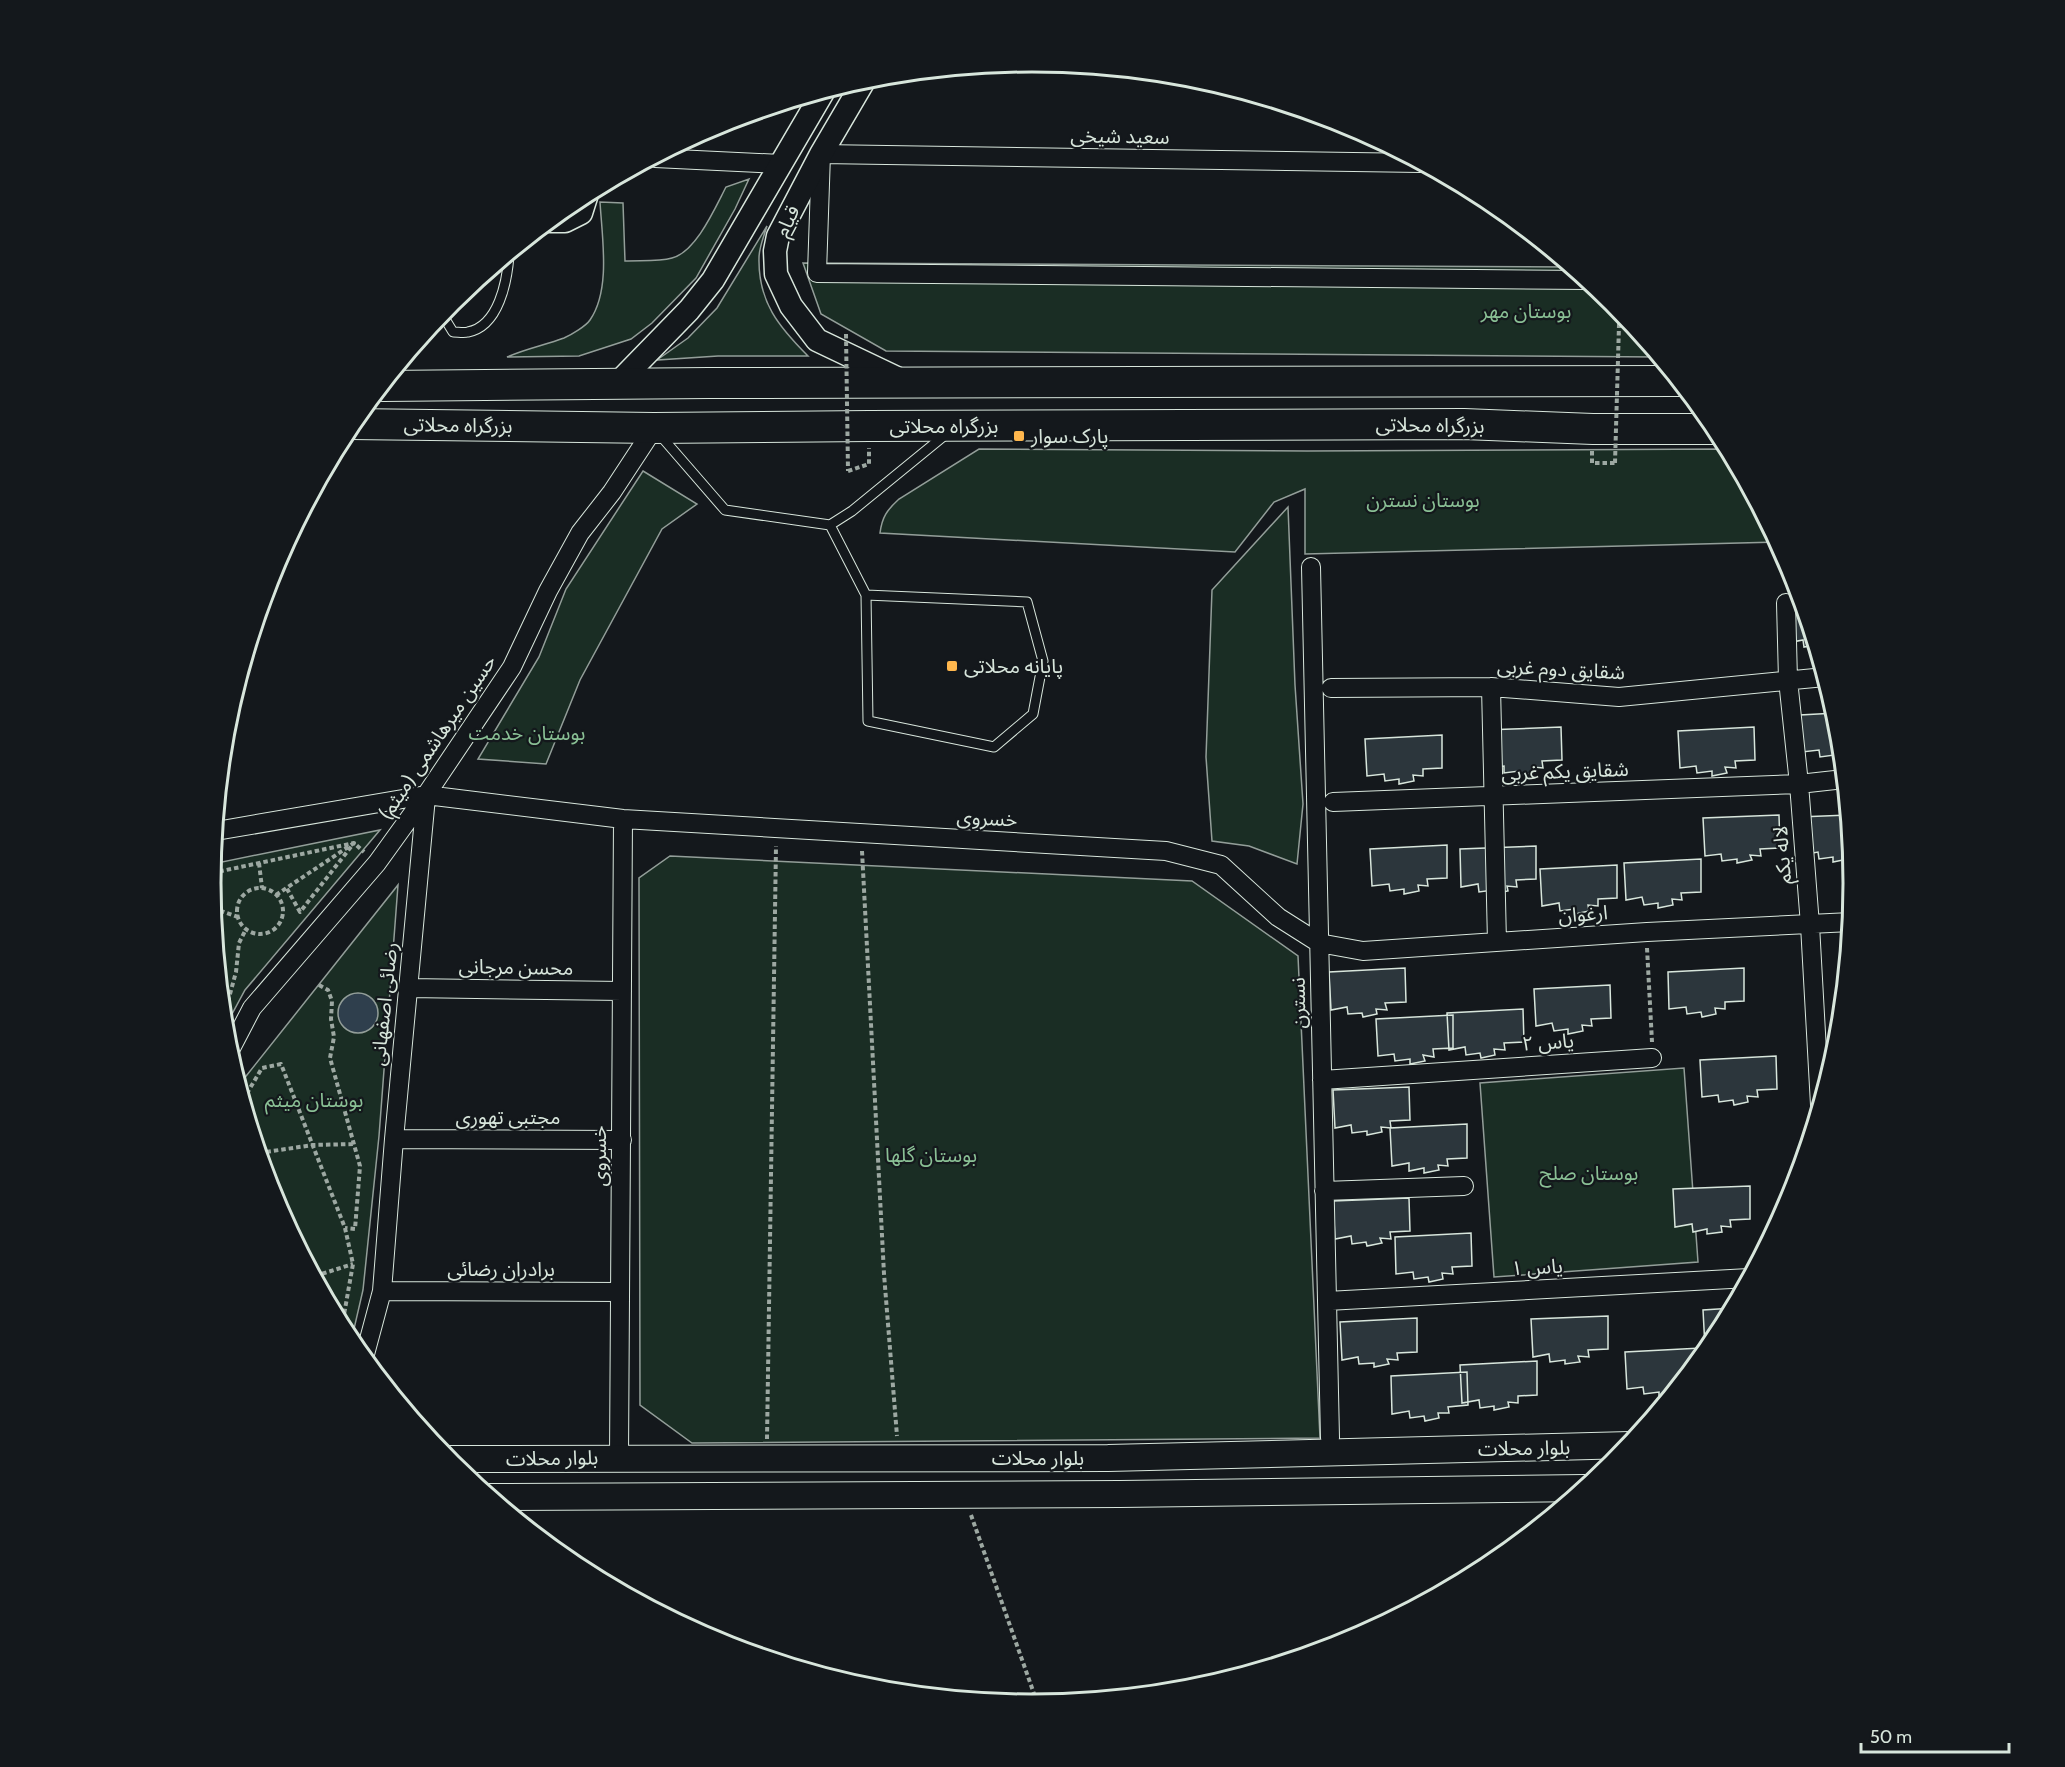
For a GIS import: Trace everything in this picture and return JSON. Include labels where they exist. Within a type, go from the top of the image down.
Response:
[{"type":"highway","name":"بزرگراه محلاتی","points":[[391,386],[1670,381]]},
{"type":"highway","points":[[1318,424],[1342,413],[1344,400],[1323,382]]},
{"type":"highway","points":[[1464,424],[1444,410],[1444,403],[1445,397],[1465,382]]},
{"type":"highway","name":"بزرگراه محلاتی","points":[[364,424],[654,428],[1464,424],[1593,429],[1704,429]]},
{"type":"main road","name":"بلوار محلات","points":[[461,1459],[1108,1458],[1617,1445]]},
{"type":"main road","name":"بلوار محلات","points":[[501,1497],[1574,1488]]},
{"type":"street","name":"قیام","points":[[857,92],[820,154],[778,236],[775,251],[776,274],[791,306],[817,340],[907,383]]},
{"type":"street","name":"قیام","points":[[616,384],[689,310],[713,280],[818,101]]},
{"type":"street","name":"سعید شیخی","points":[[820,154],[1404,163]]},
{"type":"street","points":[[820,154],[817,273],[1575,280]]},
{"type":"street","points":[[669,159],[781,164]]},
{"type":"street","points":[[770,183],[775,193],[781,197],[797,200]]},
{"type":"street","points":[[565,221],[581,213],[582,209]]},
{"type":"street","name":"حسین میرهاشمی (میثم)","points":[[236,1038],[252,1008],[377,863],[426,795],[512,667],[548,591],[580,532],[612,492],[654,428]]},
{"type":"street","name":"نسترن","points":[[1311,567],[1330,1438]]},
{"type":"street","name":"لاله یکم","points":[[1786,603],[1788,680],[1810,925],[1819,1082]]},
{"type":"street","name":"شقایق دوم غربی","points":[[1331,688],[1491,687],[1619,697],[1817,677]]},
{"type":"street","points":[[1491,687],[1497,942]]},
{"type":"street","name":"شقایق یکم غربی","points":[[1333,802],[1799,784],[1837,780]]},
{"type":"street","name":"خسروی","points":[[223,830],[426,795],[623,819],[1166,851],[1221,865],[1278,917],[1319,943]]},
{"type":"street","name":"رضائی اصفهانی","points":[[367,1347],[382,1291],[426,795]]},
{"type":"street","name":"خسروی","points":[[619,1457],[623,819]]},
{"type":"street","name":"ارغوان","points":[[1319,943],[1363,951],[1647,932],[1843,923]]},
{"type":"street","name":"محسن مرجانی","points":[[409,988],[622,991]]},
{"type":"street","name":"یاس ۲","points":[[1322,1080],[1652,1058]]},
{"type":"street","name":"مجتبی تهوری","points":[[394,1139],[622,1140]]},
{"type":"street","points":[[1324,1191],[1464,1186]]},
{"type":"street","name":"یاس ۱","points":[[1327,1301],[1741,1278]]},
{"type":"street","name":"برادران رضائی","points":[[382,1291],[620,1292]]},
{"type":"lane","points":[[447,322],[453,332],[469,332],[485,323],[503,296],[508,277],[508,264]]},
{"type":"lane","points":[[654,428],[725,510],[830,525],[852,511],[956,426]]},
{"type":"lane","points":[[830,525],[866,595],[868,721],[994,747],[1033,714],[1043,661],[1027,603],[866,595]]},
{"type":"path","points":[[1592,464],[1615,464],[1619,323]]},
{"type":"path","points":[[846,334],[848,471],[869,464]]},
{"type":"path","points":[[766,1457],[776,828]]},
{"type":"path","points":[[861,834],[884,1274],[898,1458]]},
{"type":"path","points":[[221,871],[354,843]]},
{"type":"path","points":[[286,887],[300,912],[354,843]]},
{"type":"path","points":[[276,895],[354,843]]},
{"type":"path","points":[[259,863],[262,888]]},
{"type":"path","points":[[262,888],[276,895],[283,908],[279,923],[267,932],[253,932],[246,929],[238,917],[238,902],[242,896],[248,891],[262,888]]},
{"type":"path","points":[[222,911],[238,917]]},
{"type":"path","points":[[229,997],[236,972],[239,943],[246,929]]},
{"type":"path","points":[[1647,932],[1652,1058]]},
{"type":"path","points":[[319,985],[328,990],[332,1001],[331,1019],[334,1037],[330,1058],[360,1166],[355,1229],[345,1228]]},
{"type":"path","points":[[248,1091],[262,1068],[281,1064],[345,1228],[353,1264],[344,1312]]},
{"type":"path","points":[[267,1152],[313,1145],[355,1144]]},
{"type":"path","points":[[322,1274],[353,1264]]},
{"type":"path","points":[[964,1494],[1034,1695]]},
{"type":"green space","points":[[749,179],[735,209],[696,278],[652,323],[631,339],[579,356],[507,357],[564,338],[582,328],[590,320],[597,308],[603,279],[600,202],[623,203],[625,261],[667,259],[681,254],[697,238],[726,187]]},
{"type":"green space","points":[[767,226],[759,254],[762,288],[766,301],[779,324],[808,356],[718,356],[657,360],[688,338],[717,308]]},
{"type":"green space","name":"بوستان مهر","points":[[803,263],[1560,267],[1606,310],[1650,357],[886,351],[821,314]]},
{"type":"green space","name":"بوستان نسترن","points":[[979,449],[1307,451],[1717,449],[1735,478],[1768,542],[1305,554],[1305,489],[1274,502],[1235,552],[880,533],[886,514],[899,499]]},
{"type":"green space","name":"بوستان خدمت","points":[[643,471],[697,504],[662,529],[580,680],[546,764],[478,759],[539,657],[566,589]]},
{"type":"green space","points":[[1288,507],[1295,685],[1303,804],[1297,864],[1249,846],[1212,841],[1206,757],[1212,590]]},
{"type":"green space","points":[[380,830],[245,990],[232,1014],[223,937],[222,862]]},
{"type":"green space","name":"بوستان گلها","points":[[670,856],[1192,881],[1298,956],[1320,1438],[692,1443],[640,1405],[639,878]]},
{"type":"green space","name":"بوستان میثم","points":[[398,885],[379,1136],[363,1290],[354,1328],[305,1242],[283,1194],[264,1144],[245,1077]]},
{"type":"green space","name":"بوستان صلح","points":[[1684,1068],[1698,1262],[1494,1277],[1480,1083]]},
{"type":"water","points":[[358,993],[372,999],[378,1013],[372,1027],[358,1033],[344,1027],[338,1013],[344,999]]},
{"type":"building","points":[[1785,605],[1794,605],[1808,646],[1804,647],[1803,640],[1787,643]]},
{"type":"building","points":[[1825,714],[1833,755],[1820,757],[1819,750],[1802,752],[1800,715]]},
{"type":"building","points":[[1561,727],[1562,760],[1542,761],[1543,768],[1533,767],[1534,773],[1519,775],[1519,771],[1504,773],[1504,766],[1487,768],[1485,730]]},
{"type":"building","points":[[1754,727],[1755,760],[1735,761],[1736,768],[1725,767],[1727,773],[1712,776],[1712,771],[1697,773],[1696,766],[1680,768],[1678,731]]},
{"type":"building","points":[[1442,735],[1442,768],[1423,769],[1423,776],[1413,775],[1414,781],[1399,784],[1399,779],[1385,781],[1384,774],[1367,776],[1365,739]]},
{"type":"building","points":[[1779,815],[1780,848],[1760,849],[1761,856],[1750,855],[1752,860],[1737,863],[1737,859],[1722,861],[1721,854],[1705,856],[1703,818]]},
{"type":"building","points":[[1841,815],[1843,860],[1833,862],[1833,857],[1819,859],[1818,852],[1801,855],[1799,817]]},
{"type":"building","points":[[1447,845],[1447,878],[1427,879],[1428,886],[1418,885],[1419,891],[1404,894],[1404,889],[1390,891],[1389,884],[1372,886],[1370,849]]},
{"type":"building","points":[[1536,846],[1536,879],[1516,880],[1517,887],[1507,886],[1508,891],[1493,894],[1493,890],[1479,892],[1478,884],[1461,887],[1460,849]]},
{"type":"building","points":[[1701,859],[1701,892],[1681,893],[1682,900],[1672,899],[1673,905],[1658,908],[1658,903],[1644,905],[1642,897],[1626,900],[1624,863]]},
{"type":"building","points":[[1617,865],[1617,898],[1598,899],[1598,906],[1588,905],[1589,911],[1575,914],[1574,909],[1560,911],[1559,903],[1542,906],[1540,869]]},
{"type":"building","points":[[1405,968],[1406,1002],[1385,1003],[1387,1010],[1376,1009],[1377,1014],[1363,1017],[1362,1013],[1348,1014],[1347,1007],[1331,1010],[1329,972]]},
{"type":"building","points":[[1744,968],[1744,1001],[1725,1002],[1725,1009],[1715,1008],[1716,1014],[1702,1017],[1701,1012],[1687,1014],[1686,1007],[1669,1009],[1668,972]]},
{"type":"building","points":[[1610,985],[1611,1018],[1591,1019],[1592,1026],[1582,1025],[1583,1031],[1568,1034],[1568,1029],[1554,1031],[1552,1023],[1536,1026],[1534,989]]},
{"type":"building","points":[[1523,1009],[1524,1042],[1504,1043],[1505,1050],[1494,1049],[1495,1055],[1481,1058],[1480,1053],[1466,1055],[1465,1047],[1449,1050],[1447,1013]]},
{"type":"building","points":[[1453,1015],[1453,1048],[1433,1049],[1434,1057],[1423,1055],[1425,1061],[1410,1064],[1410,1059],[1395,1061],[1394,1054],[1378,1056],[1376,1019]]},
{"type":"building","points":[[1776,1056],[1777,1089],[1757,1090],[1758,1097],[1747,1096],[1748,1102],[1734,1105],[1733,1100],[1719,1102],[1718,1095],[1702,1097],[1700,1060]]},
{"type":"building","points":[[1409,1087],[1410,1120],[1390,1121],[1391,1128],[1381,1127],[1382,1132],[1367,1135],[1367,1131],[1352,1133],[1351,1125],[1335,1128],[1333,1090]]},
{"type":"building","points":[[1467,1124],[1467,1158],[1447,1159],[1448,1166],[1438,1165],[1439,1170],[1424,1173],[1424,1168],[1409,1171],[1409,1163],[1392,1166],[1390,1128]]},
{"type":"building","points":[[1750,1186],[1750,1219],[1730,1220],[1731,1227],[1721,1226],[1722,1232],[1707,1234],[1707,1229],[1693,1232],[1692,1224],[1675,1227],[1673,1189]]},
{"type":"building","points":[[1409,1198],[1410,1231],[1390,1232],[1391,1239],[1380,1238],[1382,1243],[1367,1246],[1366,1242],[1352,1244],[1351,1236],[1335,1239],[1333,1201]]},
{"type":"building","points":[[1471,1233],[1472,1266],[1452,1267],[1453,1274],[1442,1273],[1443,1279],[1429,1282],[1428,1277],[1414,1279],[1413,1272],[1396,1274],[1395,1237]]},
{"type":"building","points":[[1723,1309],[1704,1338],[1703,1310]]},
{"type":"building","points":[[1608,1316],[1608,1349],[1588,1350],[1589,1357],[1578,1356],[1580,1362],[1565,1364],[1565,1360],[1550,1362],[1549,1354],[1533,1357],[1531,1319]]},
{"type":"building","points":[[1417,1318],[1417,1352],[1397,1353],[1398,1360],[1387,1359],[1389,1364],[1374,1367],[1374,1363],[1359,1364],[1358,1357],[1342,1360],[1340,1322]]},
{"type":"building","points":[[1697,1348],[1659,1397],[1659,1392],[1644,1394],[1643,1387],[1627,1389],[1625,1352]]},
{"type":"building","points":[[1537,1361],[1537,1395],[1518,1396],[1518,1403],[1508,1402],[1509,1407],[1494,1410],[1494,1406],[1480,1408],[1479,1400],[1462,1403],[1460,1365]]},
{"type":"building","points":[[1467,1372],[1468,1405],[1448,1407],[1449,1413],[1438,1413],[1439,1418],[1425,1421],[1424,1416],[1410,1418],[1409,1411],[1392,1414],[1391,1376]]},
{"type":"place","name":"پارک سوار","points":[[1019,436]]},
{"type":"place","name":"پایانه محلاتی","points":[[952,666]]}]
